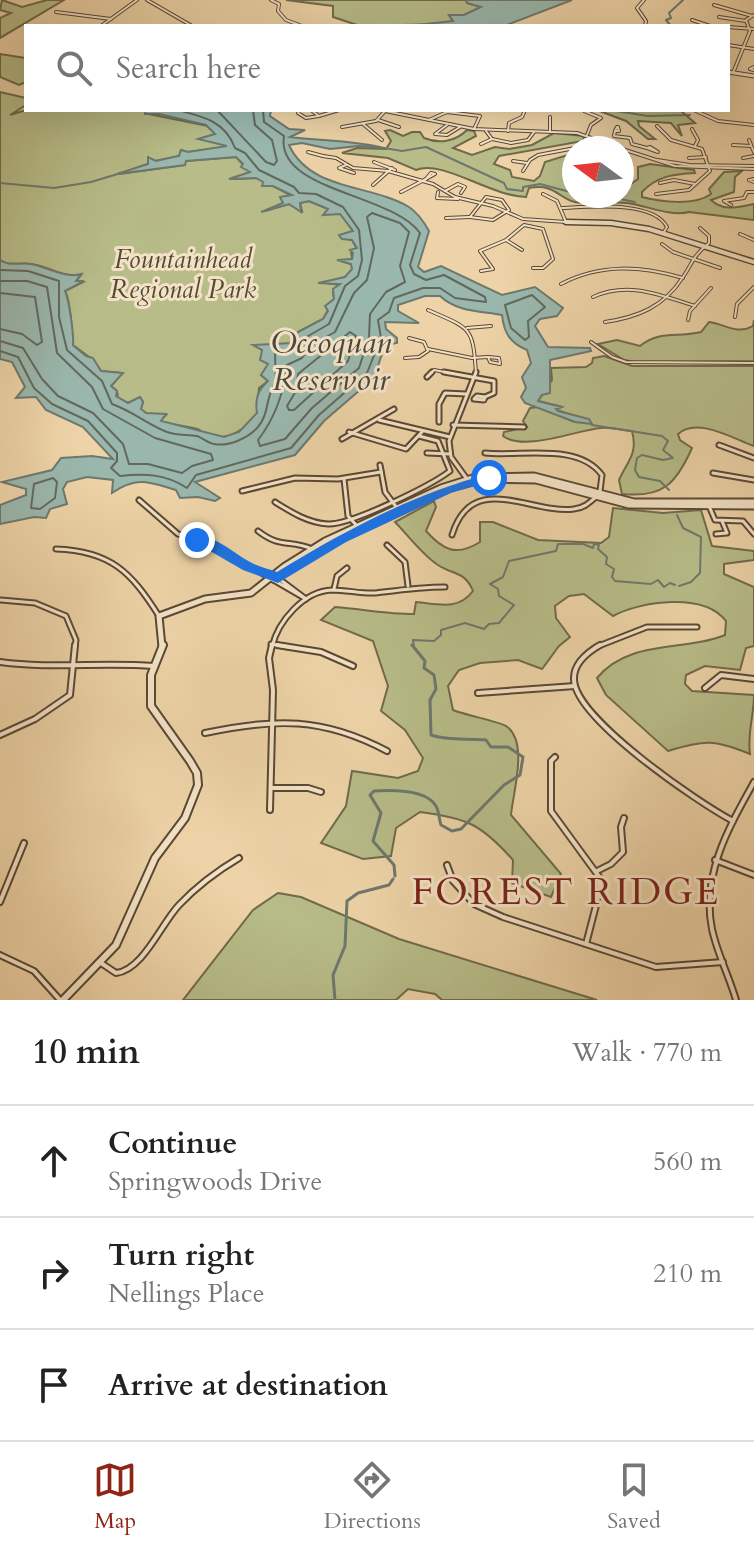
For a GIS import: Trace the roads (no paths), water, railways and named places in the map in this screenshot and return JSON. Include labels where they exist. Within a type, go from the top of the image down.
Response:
[{"type":"street","points":[[104,24],[137,0]]},
{"type":"street","points":[[147,0],[189,24]]},
{"type":"street","points":[[271,0],[279,4],[278,11],[282,17],[298,24]]},
{"type":"street","points":[[644,0],[637,8],[645,24]]},
{"type":"street","points":[[714,5],[753,15]]},
{"type":"street","points":[[56,12],[111,19]]},
{"type":"street","points":[[746,21],[753,15]]},
{"type":"street","points":[[719,17],[746,21],[752,29]]},
{"type":"street","points":[[692,20],[700,24]]},
{"type":"street","points":[[730,27],[752,29]]},
{"type":"street","points":[[730,72],[736,66],[752,29]]},
{"type":"street","points":[[748,38],[754,39]]},
{"type":"street","points":[[730,45],[754,49]]},
{"type":"street","points":[[730,65],[736,66]]},
{"type":"street","points":[[730,72],[754,71]]},
{"type":"street","points":[[299,112],[306,118],[332,112]]},
{"type":"street","points":[[314,112],[319,116]]},
{"type":"street","points":[[378,120],[384,112]]},
{"type":"street","points":[[395,112],[486,131],[550,131],[590,136]]},
{"type":"street","points":[[429,120],[446,112]]},
{"type":"street","points":[[454,112],[481,117],[474,129]]},
{"type":"street","points":[[508,131],[509,123],[522,117],[524,112]]},
{"type":"street","points":[[586,112],[601,118],[592,124],[587,135]]},
{"type":"street","points":[[698,112],[718,121],[754,125]]},
{"type":"street","points":[[550,117],[550,131]]},
{"type":"street","points":[[342,127],[378,120],[399,127]]},
{"type":"street","points":[[363,124],[382,140]]},
{"type":"street","points":[[448,125],[435,134],[447,135],[460,127]]},
{"type":"street","points":[[656,194],[685,191],[709,176],[704,151],[671,140],[657,126]]},
{"type":"street","points":[[692,129],[698,140],[695,146]]},
{"type":"street","points":[[486,131],[492,139],[507,143],[524,142],[533,138],[534,131]]},
{"type":"street","points":[[614,136],[615,131]]},
{"type":"street","points":[[481,144],[492,139]]},
{"type":"street","points":[[743,158],[754,154],[749,140]]},
{"type":"street","points":[[634,145],[647,148]]},
{"type":"street","points":[[733,145],[751,146]]},
{"type":"street","points":[[513,161],[527,163],[550,152],[562,151]]},
{"type":"street","points":[[308,152],[346,165],[425,180],[459,198],[481,203],[533,224],[544,230],[553,259],[543,268],[533,268]]},
{"type":"street","points":[[634,153],[664,164],[754,168]]},
{"type":"street","points":[[689,158],[706,157]]},
{"type":"street","points":[[373,185],[394,169],[374,162]]},
{"type":"street","points":[[523,171],[527,163]]},
{"type":"street","points":[[346,165],[339,168],[354,173]]},
{"type":"street","points":[[401,192],[425,180]]},
{"type":"street","points":[[660,183],[674,180],[695,184]]},
{"type":"street","points":[[445,191],[459,184],[465,187],[461,193]]},
{"type":"street","points":[[438,192],[437,198],[440,200],[459,198]]},
{"type":"street","points":[[731,205],[724,201],[744,198],[747,192],[754,192]]},
{"type":"street","points":[[543,194],[555,199],[562,208],[566,222]]},
{"type":"street","points":[[446,218],[493,220],[509,209],[500,199],[486,197],[470,217]]},
{"type":"street","points":[[618,208],[662,220],[667,225],[664,232]]},
{"type":"street","points":[[481,271],[493,269],[480,251],[506,240],[520,226],[566,222],[611,223],[664,232],[754,262]]},
{"type":"street","points":[[605,322],[645,314],[666,297],[683,278],[692,258],[710,238],[700,228]]},
{"type":"street","points":[[740,234],[754,240]]},
{"type":"street","points":[[506,240],[522,250]]},
{"type":"street","points":[[662,244],[669,251],[720,268]]},
{"type":"street","points":[[561,284],[581,273],[620,269],[646,268],[683,278]]},
{"type":"street","points":[[735,317],[737,304],[754,287]]},
{"type":"street","points":[[593,297],[605,291],[626,288],[695,306]]},
{"type":"street","points":[[688,320],[695,306],[711,288]]},
{"type":"street","points":[[428,310],[467,328],[491,326]]},
{"type":"street","points":[[467,328],[474,338],[475,377],[453,425],[450,454],[468,480]]},
{"type":"street","points":[[409,338],[422,341],[428,349],[476,358],[488,357]]},
{"type":"street","points":[[591,342],[616,359],[632,363],[754,363]]},
{"type":"street","points":[[405,358],[419,357],[428,349]]},
{"type":"street","points":[[427,377],[434,370],[495,382],[493,395],[485,397]]},
{"type":"street","points":[[439,422],[439,404],[445,393],[468,394]]},
{"type":"street","points":[[342,439],[349,432],[379,420],[394,409]]},
{"type":"street","points":[[379,420],[450,437]]},
{"type":"street","points":[[453,425],[524,427]]},
{"type":"street","points":[[349,432],[406,449],[422,432]]},
{"type":"street","points":[[275,502],[292,513],[331,524],[370,511],[389,500],[407,496],[448,475],[449,467],[438,441],[419,436]]},
{"type":"street","points":[[719,445],[754,458]]},
{"type":"street","points":[[427,453],[450,454]]},
{"type":"street","points":[[452,535],[463,512],[489,499],[518,497],[570,511],[588,506],[603,482],[595,466],[566,454],[485,453]]},
{"type":"street","points":[[380,465],[389,500],[397,508]]},
{"type":"street","points":[[242,491],[295,478],[344,478],[381,472]]},
{"type":"street","points":[[713,473],[754,480]]},
{"type":"street","points":[[344,478],[349,518],[358,528]]},
{"type":"street","points":[[159,616],[205,599],[242,597],[358,528],[397,508],[468,480],[527,479],[640,506],[754,504]]},
{"type":"street","points":[[274,578],[312,549],[468,480]]},
{"type":"street","points":[[139,500],[178,534],[207,543],[243,565],[264,572],[306,599]]},
{"type":"street","points":[[708,504],[714,519],[743,521],[754,534]]},
{"type":"street","points":[[716,534],[727,533],[722,521]]},
{"type":"street","points":[[258,531],[277,545],[304,545],[312,549]]},
{"type":"street","points":[[387,545],[405,562],[408,586]]},
{"type":"street","points":[[0,955],[34,971],[61,1000],[116,945],[155,858],[185,818],[198,785],[197,773],[190,761],[151,706],[150,684],[163,645],[159,616],[140,586],[121,566],[92,553],[56,549]]},
{"type":"street","points":[[334,589],[337,576],[347,568]]},
{"type":"street","points":[[270,810],[273,788],[271,644],[286,618],[306,599],[334,589],[375,593],[408,586],[445,587]]},
{"type":"street","points":[[0,735],[35,719],[70,695],[76,640],[66,616],[35,603],[1,600]]},
{"type":"street","points":[[697,627],[647,627],[594,648],[577,663],[575,686],[588,707],[658,773],[696,801],[733,821]]},
{"type":"street","points":[[271,644],[321,652],[353,666]]},
{"type":"street","points":[[0,662],[39,667],[110,663],[154,666]]},
{"type":"street","points":[[705,688],[721,675],[754,679]]},
{"type":"street","points":[[478,693],[575,686]]},
{"type":"street","points":[[205,733],[272,721],[305,722],[335,728],[387,751]]},
{"type":"street","points":[[555,757],[551,761],[550,809],[597,871],[600,890],[586,944]]},
{"type":"street","points":[[736,1000],[709,911],[709,893],[715,860],[754,782]]},
{"type":"street","points":[[273,788],[308,788],[321,792]]},
{"type":"street","points":[[597,871],[621,857],[626,848],[621,827],[624,818]]},
{"type":"street","points":[[0,902],[24,843]]},
{"type":"street","points":[[101,963],[107,970],[116,973],[126,971],[138,962],[161,925],[199,885],[239,858]]},
{"type":"street","points":[[715,860],[754,875]]},
{"type":"street","points":[[447,865],[453,881],[480,908],[656,967],[723,962]]},
{"type":"water","points":[[466,0],[572,0],[509,24],[426,24],[453,21],[449,15],[464,15],[481,7]]},
{"type":"water","name":"Occoquan Reservoir","points":[[271,112],[270,116],[289,129],[305,130],[290,137],[384,148],[359,146],[330,149],[302,143],[289,145],[299,160],[326,179],[394,200],[415,212],[429,231],[418,267],[424,272],[441,266],[502,295],[535,287],[563,308],[557,316],[540,319],[535,326],[548,347],[590,348],[591,351],[550,360],[550,393],[542,395],[538,401],[562,407],[556,409],[589,419],[592,424],[575,422],[525,403],[521,397],[526,388],[522,377],[531,363],[527,350],[509,337],[502,315],[461,308],[440,296],[425,296],[398,305],[398,311],[419,323],[385,322],[386,329],[397,338],[397,343],[385,345],[374,378],[324,421],[295,455],[195,482],[220,498],[215,501],[198,497],[180,498],[176,490],[143,482],[129,484],[112,493],[113,480],[87,477],[67,482],[63,489],[67,504],[50,509],[46,518],[34,517],[0,524],[0,505],[26,495],[26,489],[2,482],[52,470],[61,458],[92,456],[113,459],[83,427],[46,410],[36,397],[16,398],[25,387],[12,362],[0,359],[0,260],[12,264],[31,264],[63,274],[81,274],[76,281],[84,281],[65,291],[73,345],[93,358],[101,371],[123,373],[111,386],[117,391],[116,396],[128,403],[140,397],[143,402],[141,409],[146,413],[166,414],[161,421],[224,437],[239,432],[257,413],[258,396],[268,381],[261,375],[268,364],[260,360],[262,350],[253,345],[292,343],[298,332],[323,319],[328,311],[325,306],[334,299],[333,289],[340,284],[318,283],[345,277],[352,269],[351,264],[337,260],[352,259],[350,250],[357,248],[352,240],[342,239],[339,235],[353,231],[340,214],[323,215],[328,209],[309,201],[300,203],[301,212],[289,204],[261,212],[283,203],[280,197],[292,195],[273,186],[262,186],[263,182],[256,178],[229,179],[250,172],[241,167],[243,164],[236,157],[186,161],[185,165],[117,174],[148,164],[148,157],[156,161],[179,156],[181,150],[188,152],[227,146],[198,139],[215,134],[206,125],[159,114],[145,114]]},
{"type":"waterway","points":[[669,24],[666,20],[671,18],[669,13],[683,0]]},
{"type":"waterway","points":[[623,112],[648,116],[690,115]]},
{"type":"waterway","points":[[384,148],[402,151],[426,147],[504,183],[507,189],[523,191],[523,187],[540,184],[562,190]]},
{"type":"waterway","points":[[0,183],[54,188],[121,173]]},
{"type":"waterway","points":[[592,425],[662,436],[668,441],[663,450],[673,458],[663,460],[642,455],[637,458],[635,470],[639,477],[660,481],[669,490]]},
{"type":"waterway","points":[[677,515],[683,528],[701,537],[700,573],[691,582],[679,586]]},
{"type":"waterway","points":[[414,647],[413,640],[434,641],[441,635],[441,630],[465,623],[484,629],[489,624],[499,623],[514,605],[499,596],[498,589],[490,584],[503,577],[509,561],[556,551],[558,544],[583,544],[593,548],[594,544],[599,545],[598,549],[607,557],[606,564],[614,569],[612,577],[615,581],[651,584],[658,580],[664,587],[670,583],[675,585]]},
{"type":"waterway","points":[[395,876],[394,865],[373,841],[381,813],[370,795],[374,791],[424,796],[436,806],[441,825],[452,831],[461,829],[504,785],[520,775],[523,757],[508,747],[491,747],[486,740],[431,735],[430,700],[436,689],[434,675],[424,668],[425,661],[412,645]]},
{"type":"waterway","points":[[335,1000],[333,975],[345,946],[347,901],[358,893],[389,885],[393,879]]},
{"type":"district","name":"FOREST RIDGE","points":[[566,892]]},
{"type":"park label","name":"Fountainhead Regional Park","points":[[183,274]]}]
